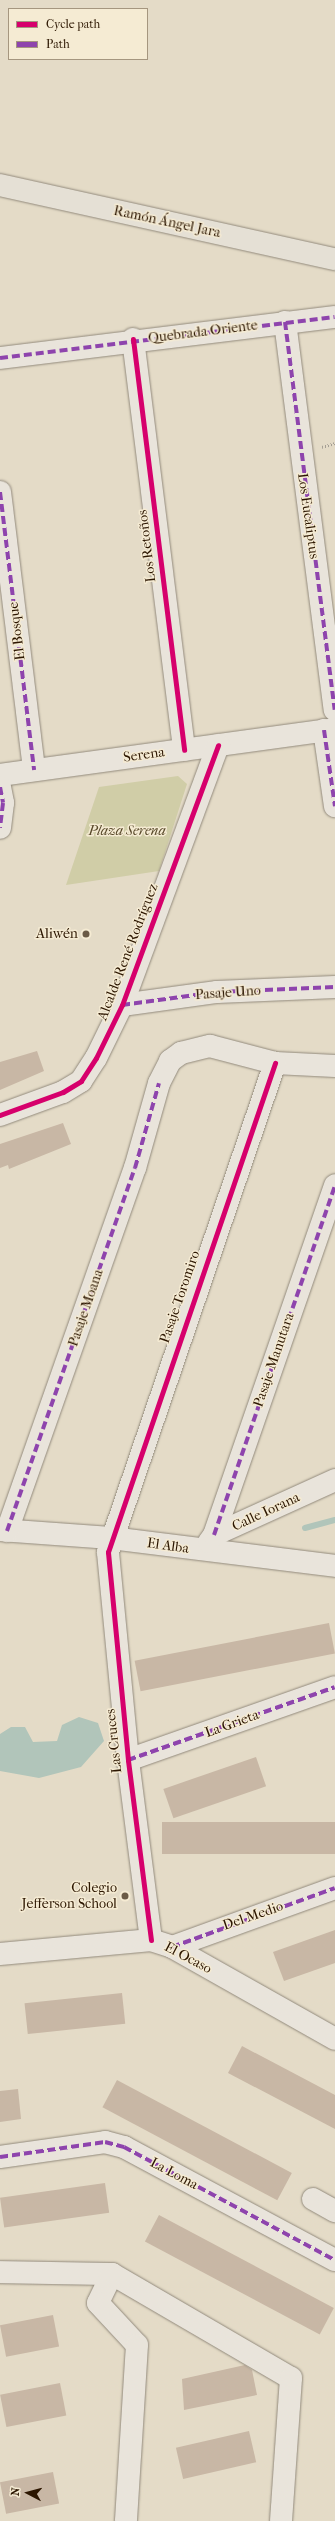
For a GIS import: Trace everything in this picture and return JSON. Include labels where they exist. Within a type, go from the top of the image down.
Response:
[{"type":"main road","name":"Ramón Ángel Jara","points":[[0,185],[335,259]]},
{"type":"street","name":"Quebrada Oriente","points":[[0,358],[134,340],[335,317]]},
{"type":"street","name":"Los Eucaliptus","points":[[285,322],[335,710]]},
{"type":"street","name":"Los Retoños","points":[[134,340],[184,750]]},
{"type":"street","name":"El Bosque","points":[[0,492],[34,770]]},
{"type":"street","name":"Serena","points":[[0,775],[330,730]]},
{"type":"street","points":[[330,730],[335,806]]},
{"type":"street","name":"Alcalde René Rodríguez","points":[[0,1115],[63,1092],[81,1081],[106,1040],[122,1005],[218,745]]},
{"type":"street","points":[[0,787],[3,803],[0,828]]},
{"type":"street","name":"Pasaje Uno","points":[[122,1005],[217,992],[335,987]]},
{"type":"street","name":"Pasaje Moana","points":[[4,1530],[135,1168],[159,1083],[170,1061],[197,1048],[210,1046],[275,1063],[335,1066]]},
{"type":"street","name":"Pasaje Toromiro","points":[[111,1538],[275,1063]]},
{"type":"street","name":"Pasaje Manutara","points":[[208,1543],[335,1185]]},
{"type":"street","name":"Calle Iorana","points":[[208,1543],[335,1480]]},
{"type":"street","name":"El Alba","points":[[4,1530],[208,1543],[335,1566]]},
{"type":"street","name":"Las Cruces","points":[[111,1538],[108,1572],[128,1760],[151,1940]]},
{"type":"street","name":"La Grieta","points":[[128,1760],[335,1687]]},
{"type":"street","name":"Del Medio","points":[[172,1947],[335,1888]]},
{"type":"street","name":"El Ocaso","points":[[0,1954],[151,1940],[172,1947],[335,2040]]},
{"type":"street","name":"La Loma","points":[[0,2157],[106,2142],[124,2147],[335,2260]]},
{"type":"street","points":[[313,2199],[335,2211]]},
{"type":"street","points":[[0,2272],[112,2274],[291,2378],[281,2521]]},
{"type":"street","points":[[112,2274],[98,2303],[136,2345],[126,2521]]},
{"type":"green space","name":"Plaza Serena","points":[[178,776],[187,784],[159,871],[66,885],[99,787]]},
{"type":"shaded area","points":[[79,1717],[98,1723],[104,1741],[81,1767],[39,1778],[0,1771],[0,1734],[11,1727],[25,1727],[33,1742],[57,1741],[62,1725]]},
{"type":"building","points":[[37,1051],[44,1071],[0,1090],[0,1062]]},
{"type":"building","points":[[63,1123],[71,1144],[9,1169],[8,1165],[0,1168],[0,1144]]},
{"type":"building","points":[[329,1623],[335,1653],[141,1691],[135,1661]]},
{"type":"building","points":[[256,1757],[266,1786],[173,1818],[163,1789]]},
{"type":"building","points":[[162,1822],[335,1822],[335,1854],[162,1854]]},
{"type":"building","points":[[335,1930],[335,1963],[284,1981],[273,1952]]},
{"type":"building","points":[[122,1993],[125,2024],[28,2034],[25,2003]]},
{"type":"building","points":[[242,2046],[335,2095],[335,2129],[228,2073]]},
{"type":"building","points":[[117,2080],[292,2173],[277,2200],[102,2107]]},
{"type":"building","points":[[18,2089],[21,2119],[0,2122],[0,2091]]},
{"type":"building","points":[[105,2183],[109,2213],[4,2227],[0,2198]]},
{"type":"building","points":[[159,2215],[334,2308],[320,2334],[145,2241]]},
{"type":"building","points":[[53,2315],[59,2346],[6,2357],[0,2325]]},
{"type":"building","points":[[245,2365],[252,2370],[257,2395],[184,2410],[182,2379]]},
{"type":"building","points":[[60,2383],[66,2415],[6,2427],[0,2395]]},
{"type":"building","points":[[249,2431],[256,2462],[183,2479],[176,2448]]},
{"type":"building","points":[[53,2472],[59,2503],[6,2514],[0,2482]]},
{"type":"waterway","points":[[305,1528],[335,1520]]},
{"type":"marked path","points":[[0,358],[335,317]]},
{"type":"marked path","points":[[285,322],[335,710]]},
{"type":"marked path","points":[[0,492],[34,770]]},
{"type":"marked path","points":[[324,730],[335,806]]},
{"type":"marked path","points":[[0,787],[3,803],[0,828]]},
{"type":"marked path","points":[[122,1005],[217,992],[335,987]]},
{"type":"marked path","points":[[7,1531],[135,1168],[159,1083]]},
{"type":"marked path","points":[[214,1535],[335,1185]]},
{"type":"marked path","points":[[128,1760],[335,1687]]},
{"type":"marked path","points":[[172,1947],[335,1888]]},
{"type":"marked path","points":[[0,2157],[105,2142],[124,2147],[335,2260]]},
{"type":"cycle path","points":[[133,339],[184,750]]},
{"type":"cycle path","points":[[0,1115],[63,1092],[81,1081],[96,1058],[122,1005],[218,745]]},
{"type":"cycle path","points":[[151,1940],[128,1760],[108,1552],[275,1063]]},
{"type":"place","name":"Aliwén","points":[[86,934]]},
{"type":"place","name":"Colegio Jefferson School","points":[[125,1896]]}]
